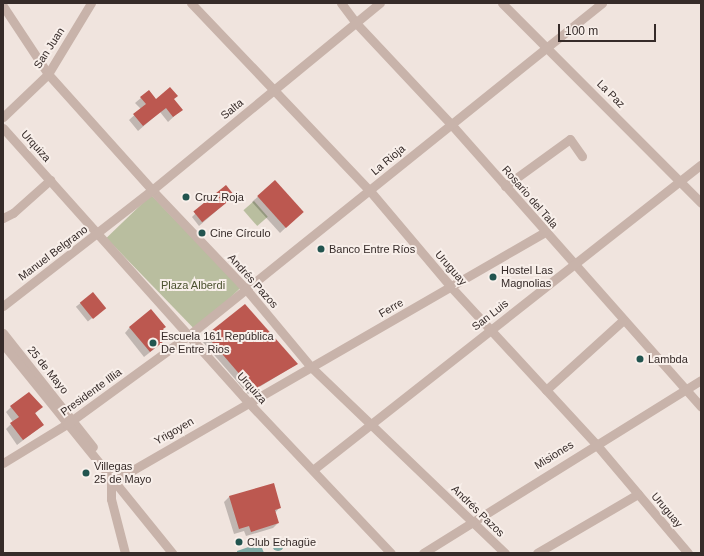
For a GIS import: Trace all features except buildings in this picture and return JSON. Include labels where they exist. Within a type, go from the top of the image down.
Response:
[{"type":"street","name":"San Juan","points":[[3,117],[48,74],[91,3]]},
{"type":"street","name":"Uruguay","points":[[191,3],[273,91],[370,191],[451,287],[595,443],[688,553]]},
{"type":"street","name":"Rosario del Tala","points":[[341,3],[356,23],[450,123],[622,321],[701,407]]},
{"type":"street","name":"Salta","points":[[98,234],[380,3]]},
{"type":"street","name":"La Paz","points":[[502,3],[701,203]]},
{"type":"street","name":"La Rioja","points":[[189,335],[370,191],[450,123],[602,3]]},
{"type":"street","name":"Andrés Pazos","points":[[3,6],[48,74],[152,190],[246,289],[311,367],[505,553]]},
{"type":"street","name":"Urquiza","points":[[3,128],[248,402],[314,469],[391,553]]},
{"type":"street","points":[[505,186],[570,139],[582,156]]},
{"type":"street","name":"San Luis","points":[[314,469],[573,264],[701,166]]},
{"type":"street","points":[[3,218],[13,213],[50,180]]},
{"type":"street","name":"Ferre","points":[[248,402],[545,232]]},
{"type":"street","name":"Manuel Belgrano","points":[[3,306],[98,234]]},
{"type":"street","points":[[546,390],[622,321]]},
{"type":"street","name":"25 de Mayo","points":[[3,333],[70,422]]},
{"type":"street","name":"Presidente Illia","points":[[3,463],[70,422],[189,335]]},
{"type":"street","name":"25 de Mayo","points":[[3,344],[109,469],[112,482],[126,493],[172,553]]},
{"type":"street","name":"Misiones","points":[[423,553],[595,443],[701,380]]},
{"type":"street","name":"Yrigoyen","points":[[112,482],[248,402]]},
{"type":"street","points":[[112,482],[111,499],[125,553]]},
{"type":"street","points":[[537,553],[638,494]]},
{"type":"green space","name":"Plaza Alberdi","points":[[151,195],[241,288],[196,331],[106,238]]},
{"type":"green space","points":[[254,201],[268,217],[257,226],[243,210]]},
{"type":"water","points":[[276,539],[280,539],[284,545],[280,551],[276,551],[272,547],[272,543]]},
{"type":"water","points":[[260,543],[264,553],[237,553],[237,551]]},
{"type":"place","name":"Cruz Roja","points":[[186,197]]},
{"type":"place","name":"Cine Círculo","points":[[202,233]]},
{"type":"place","name":"Banco Entre Ríos","points":[[321,249]]},
{"type":"place","name":"Hostel Las Magnolias","points":[[493,277]]},
{"type":"place","name":"Escuela 161 República De Entre Rios","points":[[153,343]]},
{"type":"place","name":"Lambda","points":[[640,359]]},
{"type":"place","name":"Villegas 25 de Mayo","points":[[86,473]]},
{"type":"place","name":"Club Echagüe","points":[[239,542]]}]
